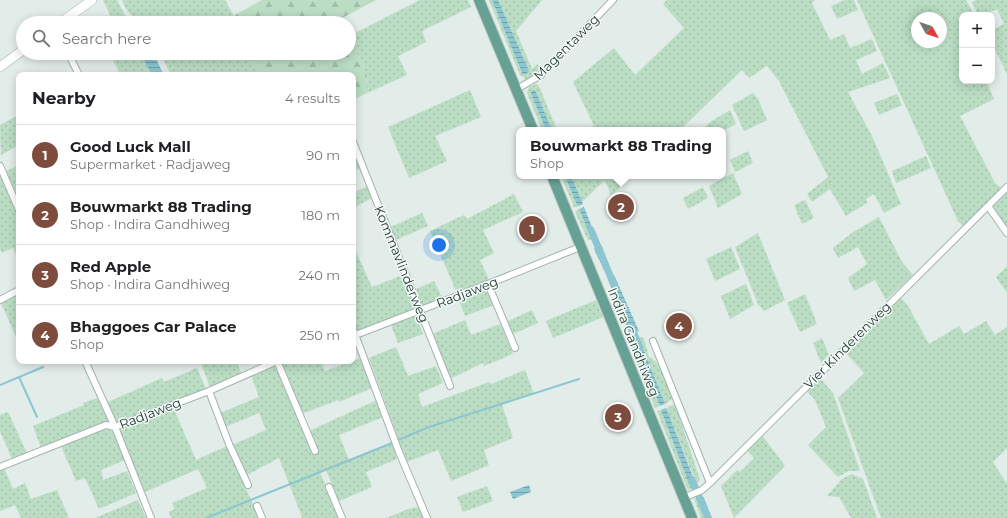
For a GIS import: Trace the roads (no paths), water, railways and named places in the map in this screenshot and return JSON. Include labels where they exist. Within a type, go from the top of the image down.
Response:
[{"type":"main road","points":[[479,0],[517,88],[532,127]]},
{"type":"main road","name":"Indira Gandhiweg","points":[[553,179],[580,247],[687,496],[692,518]]},
{"type":"street","points":[[70,16],[92,0]]},
{"type":"street","name":"Magentaweg","points":[[517,88],[541,75],[613,0]]},
{"type":"street","points":[[0,67],[16,55]]},
{"type":"street","points":[[72,60],[78,72]]},
{"type":"street","name":"Kommavlinderweg","points":[[356,150],[450,386]]},
{"type":"street","points":[[0,166],[16,203]]},
{"type":"street","name":"Vier Kinderenweg","points":[[687,496],[702,490],[710,483],[1007,187]]},
{"type":"street","points":[[988,206],[1007,233]]},
{"type":"street","name":"Radjaweg","points":[[356,335],[580,247]]},
{"type":"street","points":[[488,284],[515,348]]},
{"type":"street","points":[[0,300],[16,292]]},
{"type":"street","points":[[356,341],[427,518]]},
{"type":"street","points":[[653,341],[710,483]]},
{"type":"street","points":[[86,364],[115,427],[151,518]]},
{"type":"street","name":"Radjaweg","points":[[0,467],[106,425],[115,427],[209,391],[270,364]]},
{"type":"street","points":[[278,364],[315,451]]},
{"type":"street","points":[[209,391],[229,444],[248,485]]},
{"type":"street","points":[[329,487],[342,518]]},
{"type":"street","points":[[257,506],[262,518]]},
{"type":"water","points":[[492,0],[498,0],[529,71],[525,75],[522,73]]},
{"type":"water","points":[[144,60],[156,60],[162,72],[150,72]]},
{"type":"water","points":[[535,90],[551,127],[545,127],[531,91]]},
{"type":"water","points":[[566,179],[572,179],[583,204],[579,206],[577,205]]},
{"type":"water","points":[[584,207],[596,237],[592,240],[579,209]]},
{"type":"water","points":[[601,244],[610,268],[604,270],[594,249]]},
{"type":"water","points":[[614,275],[639,331],[630,335],[607,277]]},
{"type":"water","points":[[639,338],[665,404],[660,406],[634,341]]},
{"type":"water","points":[[666,408],[695,482],[698,485],[691,489],[661,410]]},
{"type":"water","points":[[529,485],[531,492],[513,499],[510,492]]},
{"type":"water","points":[[702,496],[712,518],[705,518],[697,498]]},
{"type":"waterway","points":[[591,230],[614,285]]},
{"type":"waterway","points":[[631,326],[640,348]]},
{"type":"waterway","points":[[0,385],[43,367]]},
{"type":"waterway","points":[[19,377],[37,417]]},
{"type":"waterway","points":[[398,440],[429,427],[579,379]]},
{"type":"waterway","points":[[206,518],[392,443]]},
{"type":"waterway","points":[[692,480],[708,518]]},
{"type":"place","name":"Bouwmarkt 88 Trading","points":[[621,207]]},
{"type":"place","name":"Good Luck Mall","points":[[532,229]]},
{"type":"place","name":"Bhaggoes Car Palace","points":[[679,326]]},
{"type":"place","name":"Red Apple","points":[[618,417]]}]
